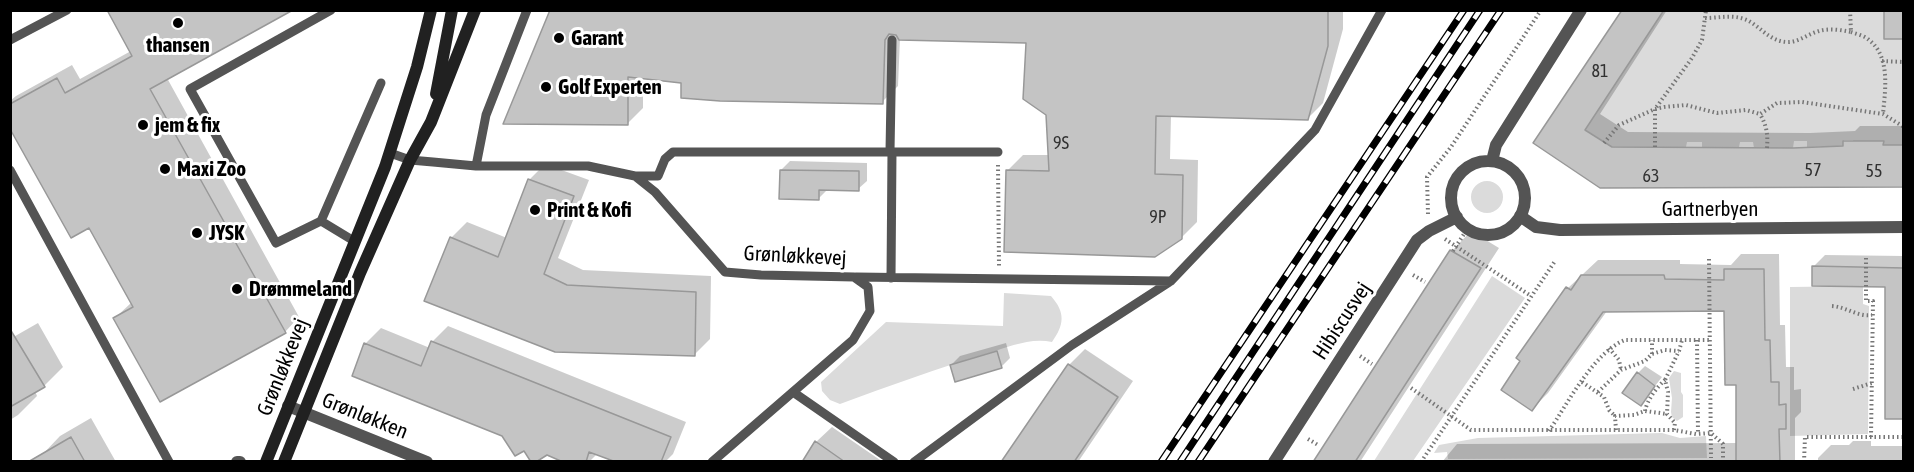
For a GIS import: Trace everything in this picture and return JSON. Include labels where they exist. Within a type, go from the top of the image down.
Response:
[{"type":"main road","name":"Grønløkkevej","points":[[266,462],[390,153],[417,67],[431,10]]},
{"type":"main road","points":[[431,122],[452,10]]},
{"type":"main road","name":"Grønløkkevej","points":[[284,462],[410,160],[431,122],[476,10]]},
{"type":"street","points":[[1492,161],[1496,145],[1581,10]]},
{"type":"street","points":[[1492,161],[1505,165],[1515,172],[1522,183],[1525,196],[1524,209],[1520,216],[1508,229],[1496,234],[1484,235],[1468,228],[1457,217],[1451,200],[1452,187],[1458,176],[1468,167],[1479,162],[1492,161]]},
{"type":"street","name":"Gartnerbyen","points":[[1520,216],[1536,227],[1560,230],[1904,227]]},
{"type":"street","name":"Hibiscusvej","points":[[1274,462],[1417,240],[1457,217]]},
{"type":"street","name":"Grønløkken","points":[[288,406],[427,462]]},
{"type":"lane","points":[[10,40],[67,10]]},
{"type":"lane","points":[[332,10],[190,89],[276,243],[321,221],[381,83]]},
{"type":"lane","points":[[476,166],[486,115],[527,10]]},
{"type":"lane","points":[[914,462],[1072,345],[1171,281],[1315,130],[1382,10]]},
{"type":"lane","points":[[891,278],[892,40]]},
{"type":"lane","points":[[635,176],[658,176],[664,159],[673,152],[998,152]]},
{"type":"lane","name":"Grønløkkevej","points":[[390,153],[410,160],[476,166],[588,166],[635,176],[662,199],[725,272],[854,277],[868,287],[870,312],[853,340],[712,462]]},
{"type":"lane","points":[[10,170],[169,462]]},
{"type":"lane","points":[[321,221],[354,241]]},
{"type":"lane","points":[[854,277],[1171,281]]},
{"type":"lane","points":[[793,392],[894,462]]},
{"type":"path","points":[[1531,296],[1438,235],[1428,216],[1427,177],[1452,147],[1541,10]]},
{"type":"path","points":[[1656,147],[1655,109],[1692,58],[1702,40],[1706,10]]},
{"type":"path","points":[[1850,10],[1851,32]]},
{"type":"path","points":[[1705,18],[1735,16],[1748,20],[1776,40],[1786,42],[1797,41],[1819,31],[1838,29],[1869,39],[1879,52],[1885,68],[1883,114]]},
{"type":"path","points":[[1882,61],[1904,62]]},
{"type":"path","points":[[1760,114],[1777,102],[1802,102],[1883,114],[1904,127]]},
{"type":"path","points":[[1604,142],[1619,125],[1655,109],[1686,105],[1717,113],[1746,110],[1760,114],[1768,135],[1767,148]]},
{"type":"path","points":[[998,152],[999,279]]},
{"type":"path","points":[[1453,251],[1468,228]]},
{"type":"path","points":[[1866,258],[1866,301],[1873,301],[1871,437]]},
{"type":"path","points":[[1709,259],[1711,458]]},
{"type":"path","points":[[1421,462],[1555,261]]},
{"type":"path","points":[[1833,306],[1857,314],[1872,315]]},
{"type":"path","points":[[1549,431],[1600,356],[1609,348],[1624,340],[1710,340]]},
{"type":"path","points":[[1652,340],[1652,354]]},
{"type":"path","points":[[1645,411],[1646,405],[1658,386],[1665,380],[1682,340]]},
{"type":"path","points":[[1697,340],[1698,434]]},
{"type":"path","points":[[1609,348],[1619,360],[1621,370]]},
{"type":"path","points":[[1598,392],[1621,370],[1645,361],[1652,354],[1665,350],[1679,351]]},
{"type":"path","points":[[1665,380],[1668,392],[1667,414]]},
{"type":"path","points":[[1582,382],[1604,397],[1609,410],[1615,416],[1616,430]]},
{"type":"path","points":[[1853,389],[1872,383]]},
{"type":"path","points":[[1411,388],[1471,430],[1674,430],[1698,434],[1712,433],[1723,444],[1723,462]]},
{"type":"path","points":[[1615,416],[1634,415],[1645,411],[1667,414],[1675,423],[1674,430]]},
{"type":"path","points":[[1804,462],[1805,437],[1904,437]]},
{"type":"shaded area","points":[[1664,11],[1884,11],[1884,39],[1903,39],[1903,145],[1883,145],[1883,141],[1874,141],[1873,145],[1854,145],[1853,140],[1844,140],[1843,146],[1807,147],[1807,141],[1794,141],[1793,148],[1754,148],[1753,142],[1740,142],[1739,147],[1702,147],[1702,142],[1687,142],[1686,147],[1612,147],[1579,126]]},
{"type":"shaded area","points":[[1487,181],[1498,186],[1503,197],[1498,208],[1487,213],[1476,208],[1471,197],[1476,186]]},
{"type":"shaded area","points":[[1492,276],[1525,298],[1413,461],[1374,461]]},
{"type":"shaded area","points":[[1863,286],[1863,304],[1869,306],[1868,434],[1790,436],[1790,287]]},
{"type":"shaded area","points":[[1004,293],[1051,296],[1059,308],[1062,319],[1052,342],[1036,341],[1012,346],[932,371],[840,404],[830,400],[822,391],[821,382],[886,322],[1003,326]]},
{"type":"shaded area","points":[[1674,371],[1681,373],[1683,395],[1683,417],[1677,421],[1672,417],[1671,412],[1672,398],[1669,378]]},
{"type":"shaded area","points":[[1662,433],[1680,438],[1706,436],[1707,458],[1448,459],[1447,452],[1434,453],[1439,445],[1478,438]]},
{"type":"building","points":[[107,10],[293,10],[150,89],[286,333],[160,402],[113,318],[133,307],[89,228],[71,238],[10,129],[10,104],[57,78],[65,93],[132,56]]},
{"type":"building","points":[[550,10],[1328,10],[1328,46],[1308,120],[1156,116],[1155,174],[1183,175],[1182,239],[1155,257],[1004,252],[1006,170],[1049,171],[1046,115],[1023,99],[1026,43],[899,40],[896,35],[889,34],[885,40],[883,104],[720,101],[681,98],[681,83],[628,77],[628,125],[503,124]]},
{"type":"building","points":[[1622,10],[1664,10],[1585,130],[1612,147],[1793,148],[1843,146],[1843,141],[1884,141],[1883,145],[1904,145],[1904,187],[1600,188],[1533,143]]},
{"type":"building","points":[[1884,10],[1904,10],[1904,39],[1884,39]]},
{"type":"building","points":[[780,170],[859,171],[859,191],[819,190],[819,200],[779,199]]},
{"type":"building","points":[[528,179],[574,196],[544,274],[567,285],[696,292],[695,356],[555,352],[424,301],[450,237],[498,257]]},
{"type":"building","points":[[1450,250],[1481,268],[1355,462],[1313,462]]},
{"type":"building","points":[[1812,266],[1904,268],[1904,419],[1885,419],[1885,287],[1812,286]]},
{"type":"building","points":[[1724,269],[1764,269],[1765,340],[1770,340],[1771,382],[1779,382],[1779,405],[1786,404],[1786,429],[1779,429],[1780,462],[1736,462],[1736,385],[1725,385],[1724,311],[1603,312],[1532,411],[1501,390],[1520,361],[1516,358],[1566,287],[1571,290],[1581,275],[1664,275],[1665,279],[1724,280]]},
{"type":"building","points":[[10,329],[45,387],[10,407]]},
{"type":"building","points":[[431,341],[671,437],[661,462],[616,462],[589,452],[586,462],[563,462],[547,455],[536,462],[531,462],[524,451],[515,456],[502,436],[352,376],[364,343],[421,366]]},
{"type":"building","points":[[997,351],[1002,368],[955,382],[950,365]]},
{"type":"building","points":[[1068,364],[1118,397],[1074,462],[1001,462]]},
{"type":"building","points":[[1637,372],[1655,386],[1641,406],[1622,393]]},
{"type":"building","points":[[71,437],[85,462],[28,462]]},
{"type":"building","points":[[815,441],[845,462],[802,462]]},
{"type":"railway","points":[[1161,462],[1464,10]]},
{"type":"railway","points":[[1180,462],[1480,10]]},
{"type":"railway","points":[[1198,462],[1501,10]]},
{"type":"place","name":"thansen","points":[[178,23]]},
{"type":"place","name":"Garant","points":[[559,38]]},
{"type":"place","name":"Golf Experten","points":[[546,87]]},
{"type":"place","name":"jem & fix","points":[[143,125]]},
{"type":"place","name":"Maxi Zoo","points":[[165,169]]},
{"type":"place","name":"Print & Kofi","points":[[535,210]]},
{"type":"place","name":"JYSK","points":[[197,233]]},
{"type":"place","name":"Drømmeland","points":[[237,289]]}]
